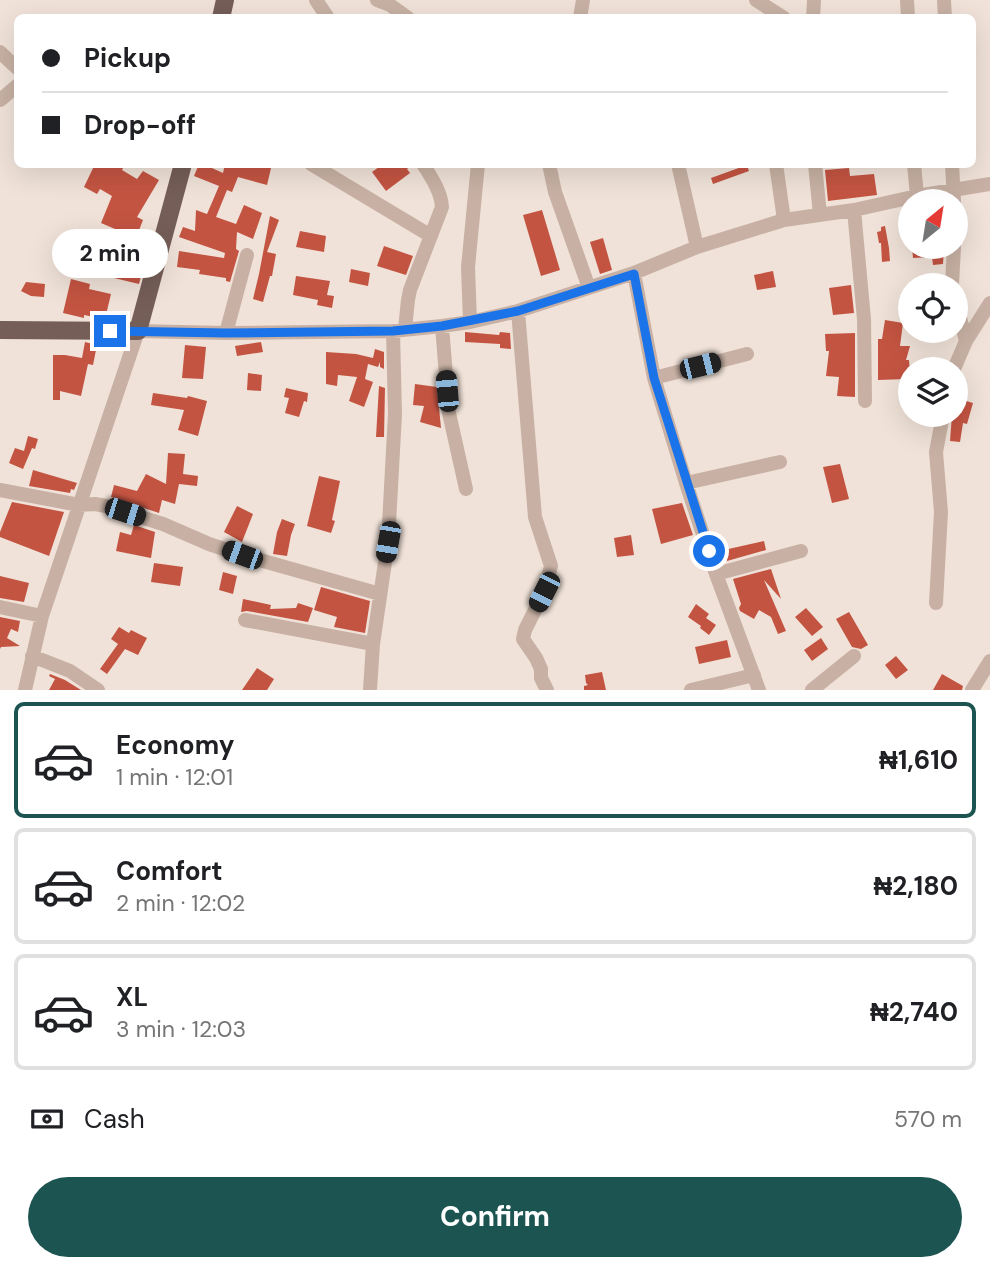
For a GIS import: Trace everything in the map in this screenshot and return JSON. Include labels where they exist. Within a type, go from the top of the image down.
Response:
[{"type":"main road","points":[[0,330],[138,331],[182,168]]},
{"type":"street","points":[[377,0],[402,14]]},
{"type":"street","points":[[0,52],[14,65]]},
{"type":"street","points":[[0,100],[14,88]]},
{"type":"street","points":[[318,168],[431,236]]},
{"type":"street","points":[[370,690],[373,644],[388,542],[399,330],[410,290],[442,207],[441,198],[425,168]]},
{"type":"street","points":[[470,322],[468,267],[478,168]]},
{"type":"street","points":[[550,168],[555,192],[589,288]]},
{"type":"street","points":[[679,168],[697,247]]},
{"type":"street","points":[[777,168],[784,220]]},
{"type":"street","points":[[815,168],[820,215]]},
{"type":"street","points":[[914,168],[916,189]]},
{"type":"street","points":[[952,168],[954,189]]},
{"type":"street","points":[[968,191],[990,184]]},
{"type":"street","points":[[25,690],[42,616],[138,331],[226,333],[399,330],[470,322],[518,311],[634,274],[697,247],[784,220],[854,210],[898,200]]},
{"type":"street","points":[[854,210],[864,319],[865,401]]},
{"type":"street","points":[[226,333],[247,255]]},
{"type":"street","points":[[634,274],[654,378],[716,574],[759,690]]},
{"type":"street","points":[[968,339],[990,303]]},
{"type":"street","points":[[518,311],[535,517],[551,566],[544,592],[523,639],[536,658],[547,690]]},
{"type":"street","points":[[442,326],[449,412],[466,488]]},
{"type":"street","points":[[654,378],[747,355]]},
{"type":"street","points":[[936,603],[941,512],[936,452],[941,427]]},
{"type":"street","points":[[686,483],[780,462]]},
{"type":"street","points":[[0,490],[79,505],[106,506],[163,524],[242,555],[380,594]]},
{"type":"street","points":[[716,574],[801,551]]},
{"type":"street","points":[[0,607],[42,616]]},
{"type":"street","points":[[245,620],[373,644]]},
{"type":"street","points":[[32,656],[70,671],[98,690]]},
{"type":"street","points":[[812,690],[854,656]]},
{"type":"street","points":[[972,690],[990,661]]},
{"type":"street","points":[[691,690],[754,675]]},
{"type":"building","points":[[93,168],[123,168],[122,170],[137,179],[143,171],[159,180],[137,217],[143,220],[136,238],[101,223],[112,196],[100,189],[97,194],[84,187]]},
{"type":"building","points":[[197,168],[212,168],[223,173],[224,168],[271,168],[267,185],[238,177],[232,192],[227,190],[216,217],[236,224],[244,205],[262,213],[253,239],[237,232],[236,249],[239,251],[230,282],[226,281],[226,278],[199,274],[200,270],[177,267],[179,251],[224,258],[225,253],[179,237],[183,227],[195,231],[196,210],[207,214],[219,186],[194,176]]},
{"type":"building","points":[[378,168],[408,168],[410,173],[386,191],[372,172]]},
{"type":"building","points":[[739,168],[748,168],[749,171],[713,184],[711,178]]},
{"type":"building","points":[[849,168],[850,176],[874,174],[877,195],[828,201],[825,170]]},
{"type":"building","points":[[542,210],[560,270],[541,276],[523,215]]},
{"type":"building","points":[[270,216],[279,220],[267,252],[276,254],[263,302],[253,299]]},
{"type":"building","points":[[885,226],[890,261],[882,262],[881,243],[877,232]]},
{"type":"building","points":[[300,231],[326,236],[324,252],[296,247]]},
{"type":"building","points":[[603,238],[612,270],[600,274],[590,242]]},
{"type":"building","points":[[106,244],[148,250],[139,284],[89,272],[92,262],[103,265]]},
{"type":"building","points":[[384,246],[413,256],[406,275],[377,266]]},
{"type":"building","points":[[932,259],[943,259],[943,264],[933,265]]},
{"type":"building","points":[[351,269],[370,273],[368,286],[349,282]]},
{"type":"building","points":[[773,271],[776,287],[757,290],[754,275]]},
{"type":"building","points":[[296,276],[330,281],[327,295],[334,296],[332,308],[317,305],[318,300],[293,295]]},
{"type":"building","points":[[71,279],[90,284],[89,289],[111,294],[105,319],[63,313]]},
{"type":"building","points":[[26,282],[45,284],[44,297],[31,296],[21,291]]},
{"type":"building","points":[[851,285],[854,313],[833,315],[829,288]]},
{"type":"building","points":[[885,320],[898,322],[898,343],[900,346],[910,346],[907,357],[898,357],[898,379],[878,380],[878,339],[882,339]]},
{"type":"building","points":[[465,332],[499,335],[500,332],[510,333],[511,349],[500,348],[500,344],[465,342]]},
{"type":"building","points":[[855,333],[855,397],[837,396],[839,377],[826,376],[829,351],[826,351],[825,334]]},
{"type":"building","points":[[85,342],[97,345],[93,365],[88,364],[81,396],[60,391],[60,400],[53,400],[53,355],[82,358]]},
{"type":"building","points":[[261,342],[263,352],[237,356],[235,346]]},
{"type":"building","points":[[185,345],[206,347],[203,379],[182,378]]},
{"type":"building","points":[[375,349],[384,352],[384,369],[380,367],[380,362],[378,367],[368,364],[365,379],[373,382],[364,407],[349,401],[357,377],[338,375],[337,386],[326,384],[326,352],[373,358]]},
{"type":"building","points":[[248,373],[262,375],[261,391],[247,390]]},
{"type":"building","points":[[415,384],[437,387],[441,428],[420,422],[424,406],[413,405]]},
{"type":"building","points":[[379,386],[385,388],[384,437],[376,437]]},
{"type":"building","points":[[286,388],[308,393],[307,402],[304,401],[299,417],[285,413],[289,398],[284,397]]},
{"type":"building","points":[[153,393],[188,396],[207,401],[198,436],[178,430],[184,410],[151,405]]},
{"type":"building","points":[[968,402],[973,403],[968,420]]},
{"type":"building","points":[[951,427],[962,427],[960,442],[950,441]]},
{"type":"building","points":[[28,436],[38,439],[23,469],[9,463],[15,448],[24,451]]},
{"type":"building","points":[[168,453],[185,454],[183,474],[198,476],[197,486],[179,484],[175,504],[162,500],[159,513],[111,497],[114,485],[137,491],[146,474],[166,484]]},
{"type":"building","points":[[840,464],[849,499],[832,503],[823,467]]},
{"type":"building","points":[[33,470],[77,483],[70,493],[29,486]]},
{"type":"building","points":[[319,476],[340,481],[331,533],[307,526]]},
{"type":"building","points":[[12,502],[64,512],[49,556],[0,537]]},
{"type":"building","points":[[682,503],[693,535],[661,544],[652,509]]},
{"type":"building","points":[[237,506],[253,514],[242,542],[224,532]]},
{"type":"building","points":[[282,519],[295,524],[287,556],[273,554]]},
{"type":"building","points":[[134,525],[155,532],[151,558],[116,551],[120,532],[131,535]]},
{"type":"building","points":[[631,535],[634,555],[617,557],[614,538]]},
{"type":"building","points":[[764,541],[766,550],[727,561],[724,550]]},
{"type":"building","points":[[154,563],[183,567],[180,586],[151,582]]},
{"type":"building","points":[[771,569],[781,599],[764,580],[786,631],[778,634],[771,617],[759,610],[754,619],[740,611],[741,604],[733,579]]},
{"type":"building","points":[[223,572],[237,576],[233,594],[219,590]]},
{"type":"building","points":[[0,576],[29,583],[24,602],[0,598]]},
{"type":"building","points":[[321,587],[370,601],[365,633],[334,627],[337,617],[314,610]]},
{"type":"building","points":[[243,599],[271,605],[270,609],[296,608],[298,603],[313,608],[308,622],[241,612]]},
{"type":"building","points":[[696,604],[709,614],[706,618],[716,625],[709,635],[688,617]]},
{"type":"building","points":[[806,608],[823,627],[812,636],[795,617]]},
{"type":"building","points":[[849,612],[868,645],[861,649],[852,647],[836,619]]},
{"type":"building","points":[[0,617],[20,621],[18,632],[11,629],[7,638],[20,646],[0,649]]},
{"type":"building","points":[[119,627],[147,638],[138,655],[125,649],[107,674],[100,669],[118,644],[111,639]]},
{"type":"building","points":[[821,638],[828,649],[812,661],[804,650]]},
{"type":"building","points":[[727,640],[731,657],[699,664],[695,647]]},
{"type":"building","points":[[896,656],[908,670],[896,679],[885,665]]},
{"type":"building","points":[[257,668],[274,679],[267,690],[242,690]]},
{"type":"building","points":[[602,672],[606,690],[584,690],[584,686],[588,685],[585,675]]},
{"type":"building","points":[[50,674],[81,690],[49,690],[55,679],[49,676]]},
{"type":"building","points":[[942,674],[963,686],[962,690],[933,690]]},
{"type":"route","points":[[110,331],[393,331],[442,326],[518,311],[634,274],[654,378],[709,551]]}]
